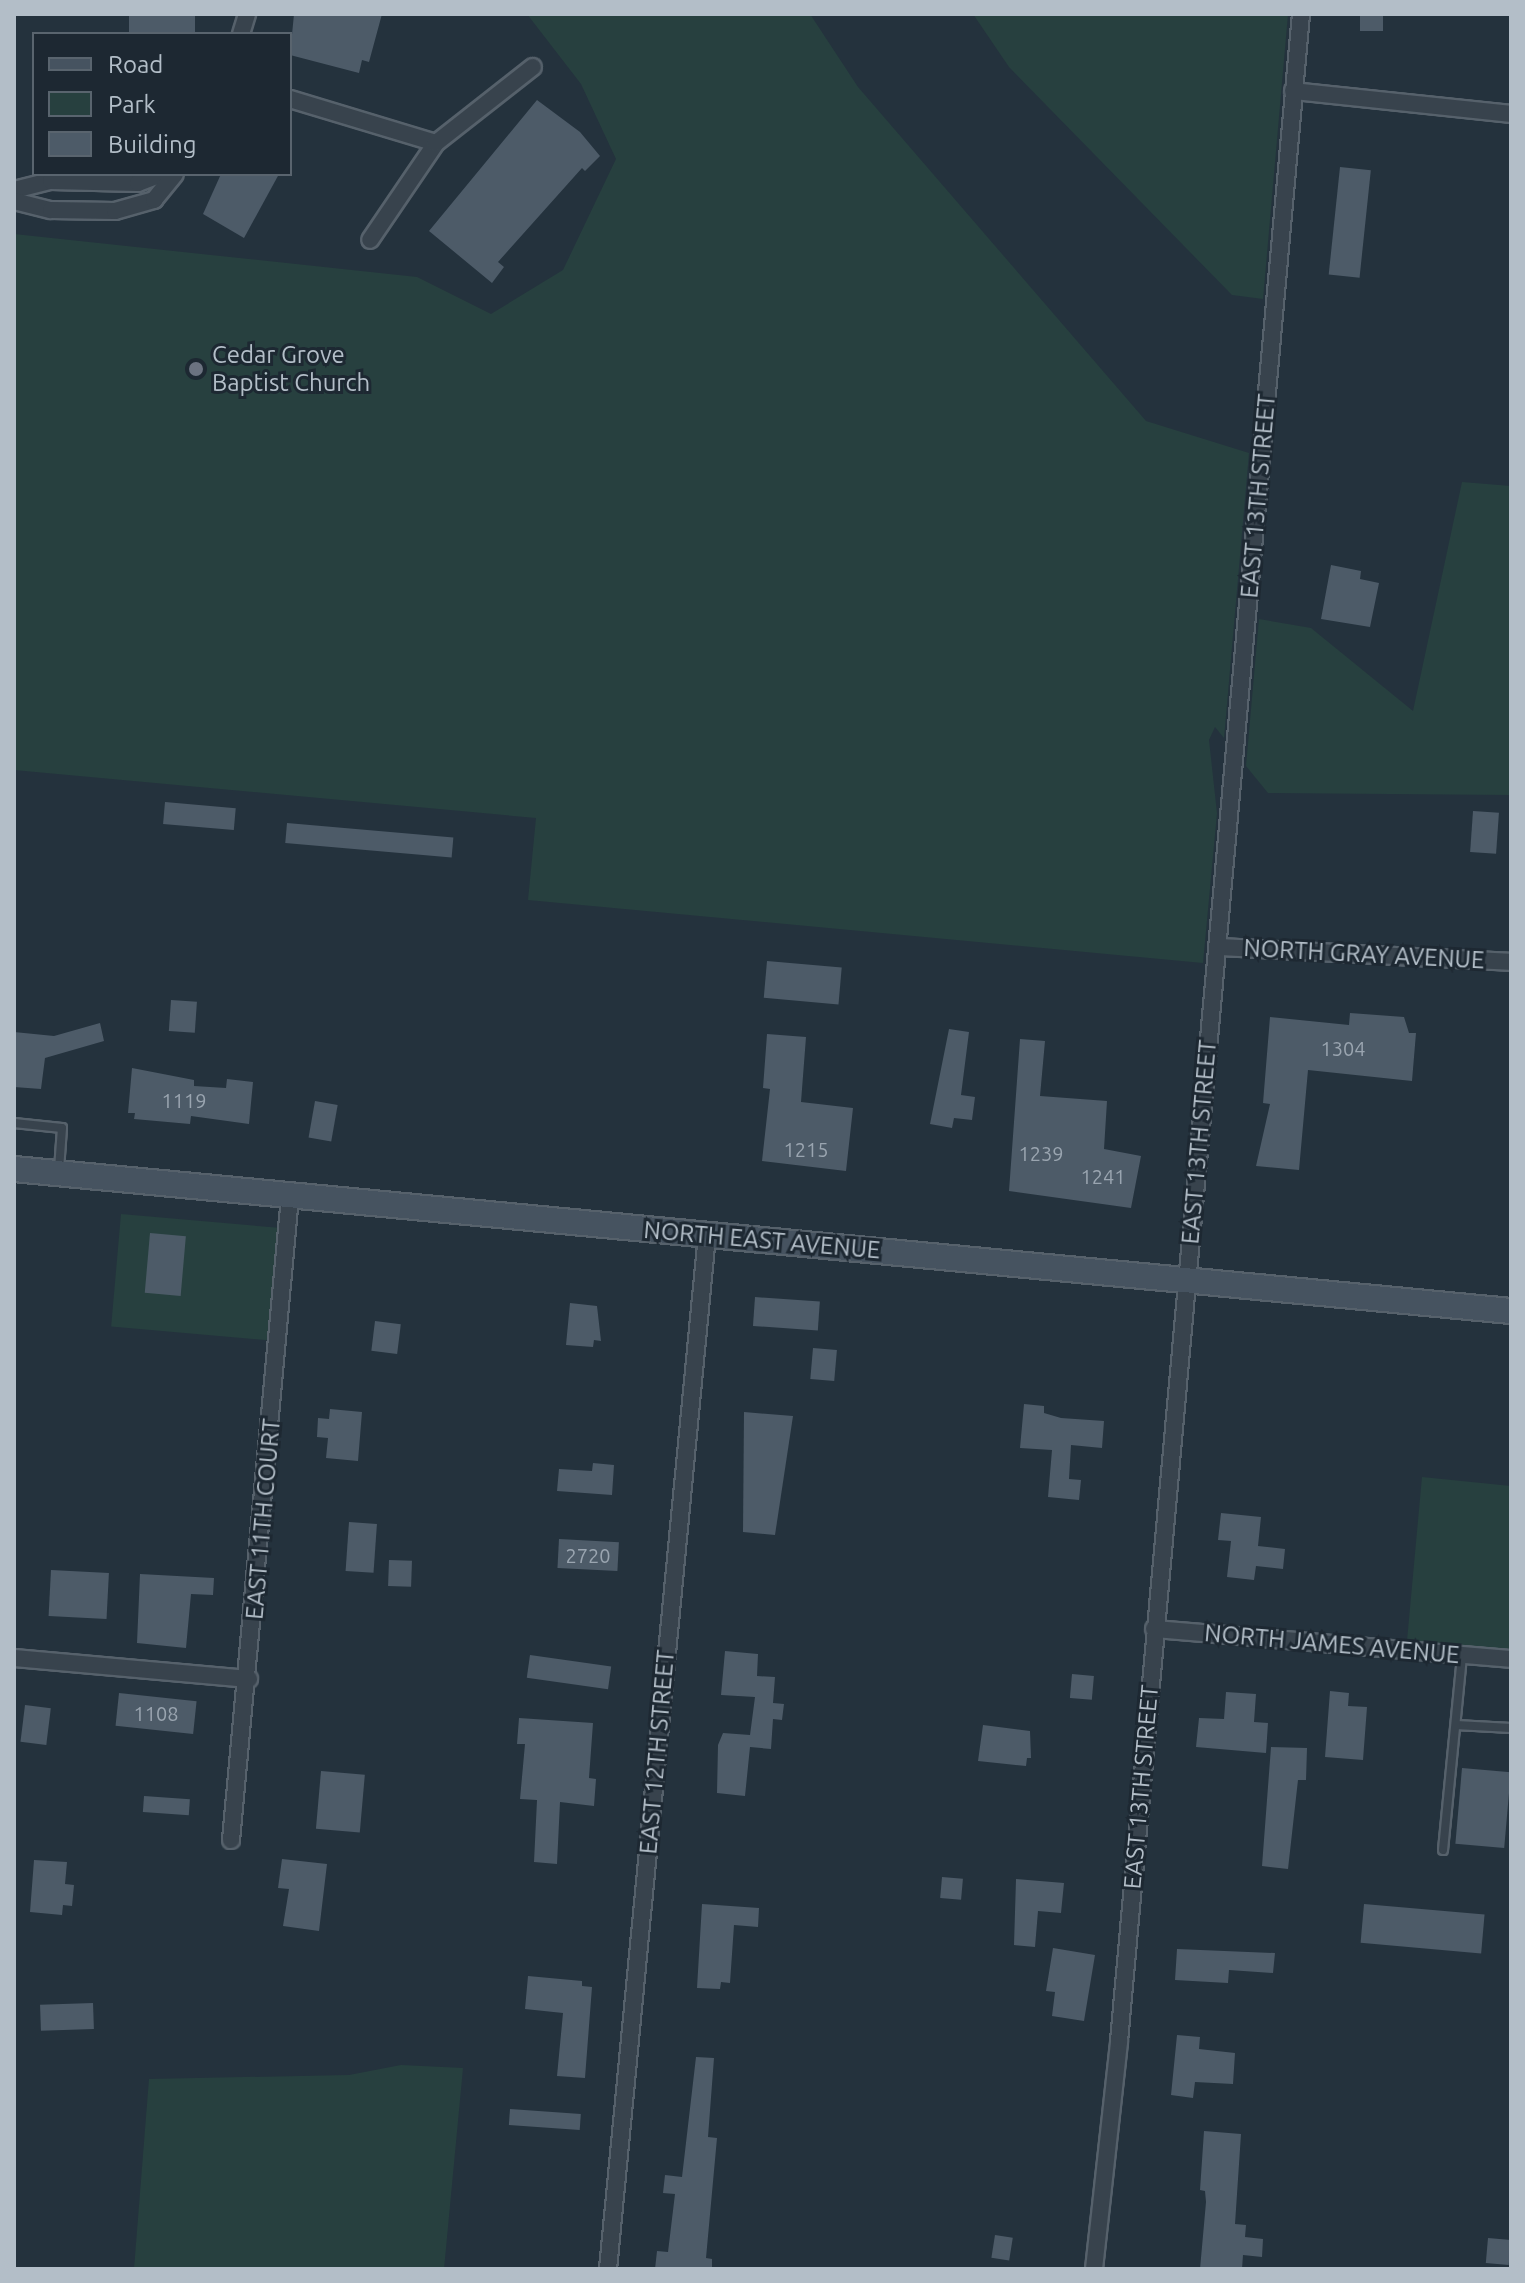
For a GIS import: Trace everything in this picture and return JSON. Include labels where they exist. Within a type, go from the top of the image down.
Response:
[{"type":"main road","name":"NORTH EAST AVENUE","points":[[14,1169],[1511,1311]]},
{"type":"street","name":"EAST 13TH STREET","points":[[1094,2269],[1218,947],[1301,14]]},
{"type":"street","points":[[370,240],[436,143],[533,67]]},
{"type":"street","points":[[1293,91],[1511,114]]},
{"type":"street","points":[[292,100],[436,143]]},
{"type":"street","points":[[14,190],[51,181],[138,183],[156,176]]},
{"type":"street","points":[[14,201],[51,210],[115,211],[154,200],[173,176]]},
{"type":"street","name":"NORTH GRAY AVENUE","points":[[1218,947],[1511,962]]},
{"type":"street","name":"EAST 11TH COURT","points":[[231,1840],[249,1679],[290,1197]]},
{"type":"street","name":"EAST 12TH STREET","points":[[608,2269],[707,1235]]},
{"type":"street","name":"NORTH JAMES AVENUE","points":[[1154,1629],[1511,1659]]},
{"type":"street","points":[[14,1658],[249,1679]]},
{"type":"lane","points":[[14,1123],[62,1128],[59,1174]]},
{"type":"lane","points":[[1443,1850],[1462,1655]]},
{"type":"lane","points":[[1456,1725],[1511,1728]]},
{"type":"green space","points":[[527,14],[810,14],[858,87],[1146,421],[1249,453],[1224,738],[1215,727],[1209,740],[1217,813],[1203,963],[528,900],[536,818],[14,770],[14,234],[417,277],[491,314],[563,270],[616,159],[581,84]]},
{"type":"green space","points":[[973,14],[1288,14],[1263,299],[1232,295],[1009,67]]},
{"type":"green space","points":[[1462,482],[1511,486],[1511,795],[1268,793],[1246,766],[1259,619],[1311,628],[1413,711]]},
{"type":"green space","points":[[121,1214],[278,1228],[269,1340],[111,1327]]},
{"type":"green space","points":[[1422,1477],[1511,1486],[1511,1651],[1407,1641]]},
{"type":"green space","points":[[401,2065],[463,2068],[444,2269],[134,2269],[149,2079],[349,2075]]},
{"type":"building","points":[[129,14],[195,14],[195,32],[129,32]]},
{"type":"building","points":[[294,14],[382,14],[369,62],[362,60],[359,73],[292,56]]},
{"type":"building","points":[[1360,14],[1383,14],[1383,31],[1360,31]]},
{"type":"building","points":[[537,100],[580,132],[600,156],[585,171],[582,168],[498,262],[504,267],[492,283],[429,231]]},
{"type":"building","points":[[1340,167],[1371,170],[1360,278],[1329,274]]},
{"type":"building","points":[[220,176],[278,176],[244,238],[203,214]]},
{"type":"building","points":[[1331,565],[1361,571],[1360,579],[1379,583],[1370,627],[1321,619]]},
{"type":"building","points":[[165,802],[236,808],[234,830],[163,824]]},
{"type":"building","points":[[1473,811],[1499,813],[1496,854],[1470,852]]},
{"type":"building","points":[[287,823],[453,838],[452,857],[285,843]]},
{"type":"building","points":[[767,961],[842,968],[838,1004],[764,998]]},
{"type":"building","points":[[171,1000],[197,1002],[195,1033],[169,1031]]},
{"type":"building","points":[[1350,1013],[1404,1017],[1409,1033],[1416,1033],[1412,1081],[1308,1070],[1299,1170],[1256,1166],[1270,1104],[1263,1103],[1270,1017],[1349,1025]]},
{"type":"building","points":[[100,1023],[104,1041],[45,1058],[41,1089],[14,1087],[14,1032],[54,1036]]},
{"type":"building","points":[[949,1029],[969,1032],[961,1095],[975,1097],[972,1120],[954,1118],[952,1128],[930,1124]]},
{"type":"building","points":[[767,1034],[806,1037],[801,1102],[853,1108],[846,1171],[762,1161],[770,1089],[763,1088]]},
{"type":"building","points":[[1020,1039],[1045,1041],[1040,1096],[1107,1101],[1104,1149],[1141,1156],[1131,1208],[1009,1191]]},
{"type":"building","points":[[132,1068],[194,1080],[194,1086],[226,1088],[227,1079],[253,1082],[249,1124],[191,1116],[190,1124],[134,1119],[135,1113],[128,1113]]},
{"type":"building","points":[[315,1101],[338,1105],[331,1141],[309,1137]]},
{"type":"building","points":[[150,1233],[186,1236],[181,1296],[145,1293]]},
{"type":"building","points":[[755,1297],[820,1302],[818,1330],[753,1326]]},
{"type":"building","points":[[570,1303],[597,1306],[601,1341],[594,1340],[593,1347],[566,1345]]},
{"type":"building","points":[[375,1321],[401,1324],[397,1354],[371,1351]]},
{"type":"building","points":[[813,1348],[837,1350],[834,1381],[810,1379]]},
{"type":"building","points":[[1024,1404],[1044,1406],[1044,1413],[1061,1418],[1104,1421],[1102,1448],[1071,1445],[1069,1479],[1081,1480],[1079,1500],[1048,1497],[1052,1450],[1020,1448]]},
{"type":"building","points":[[330,1409],[362,1412],[358,1461],[326,1458],[328,1438],[317,1437],[318,1418],[329,1419]]},
{"type":"building","points":[[744,1412],[793,1416],[775,1535],[743,1532]]},
{"type":"building","points":[[593,1463],[614,1465],[612,1495],[557,1491],[559,1469],[592,1471]]},
{"type":"building","points":[[1221,1513],[1261,1517],[1258,1546],[1285,1549],[1283,1569],[1256,1566],[1254,1580],[1227,1577],[1231,1541],[1218,1540]]},
{"type":"building","points":[[349,1522],[377,1524],[374,1573],[346,1571]]},
{"type":"building","points":[[559,1539],[619,1542],[617,1571],[557,1568]]},
{"type":"building","points":[[389,1560],[412,1561],[411,1587],[388,1586]]},
{"type":"building","points":[[51,1570],[109,1573],[107,1619],[49,1616]]},
{"type":"building","points":[[140,1574],[214,1578],[213,1595],[191,1594],[186,1648],[137,1643]]},
{"type":"building","points":[[725,1651],[758,1654],[757,1676],[775,1677],[773,1703],[784,1704],[782,1720],[773,1719],[771,1749],[750,1747],[745,1796],[717,1793],[718,1745],[723,1733],[750,1735],[755,1697],[721,1695]]},
{"type":"building","points":[[530,1655],[611,1666],[608,1689],[527,1678]]},
{"type":"building","points":[[1072,1674],[1094,1676],[1092,1700],[1070,1698]]},
{"type":"building","points":[[1330,1691],[1349,1693],[1348,1706],[1367,1707],[1363,1760],[1325,1757]]},
{"type":"building","points":[[1226,1692],[1256,1694],[1254,1722],[1268,1723],[1266,1753],[1196,1747],[1199,1718],[1224,1719]]},
{"type":"building","points":[[119,1693],[197,1701],[193,1734],[116,1726]]},
{"type":"building","points":[[25,1705],[51,1708],[46,1745],[20,1742]]},
{"type":"building","points":[[519,1718],[593,1723],[589,1778],[596,1779],[594,1806],[560,1802],[557,1864],[534,1862],[537,1800],[520,1799],[525,1744],[517,1744]]},
{"type":"building","points":[[983,1725],[1030,1731],[1031,1758],[1027,1758],[1026,1766],[978,1761]]},
{"type":"building","points":[[1271,1747],[1307,1748],[1306,1780],[1298,1780],[1288,1869],[1262,1866]]},
{"type":"building","points":[[1462,1768],[1511,1772],[1504,1848],[1455,1844]]},
{"type":"building","points":[[321,1771],[365,1775],[360,1833],[316,1829]]},
{"type":"building","points":[[144,1796],[190,1799],[189,1815],[143,1812]]},
{"type":"building","points":[[282,1859],[327,1864],[319,1931],[283,1926],[289,1889],[278,1888]]},
{"type":"building","points":[[34,1860],[67,1862],[65,1884],[74,1885],[72,1906],[63,1905],[62,1915],[30,1912]]},
{"type":"building","points":[[942,1877],[963,1879],[961,1900],[940,1898]]},
{"type":"building","points":[[1016,1879],[1064,1883],[1061,1913],[1038,1911],[1035,1947],[1014,1945]]},
{"type":"building","points":[[702,1904],[759,1908],[758,1927],[734,1925],[730,1983],[721,1982],[720,1989],[697,1988]]},
{"type":"building","points":[[1364,1904],[1485,1915],[1481,1953],[1361,1943]]},
{"type":"building","points":[[1053,1948],[1095,1955],[1084,2021],[1052,2016],[1055,1992],[1046,1991]]},
{"type":"building","points":[[1177,1949],[1275,1953],[1273,1973],[1229,1970],[1228,1983],[1175,1980]]},
{"type":"building","points":[[528,1976],[582,1981],[582,1986],[592,1987],[585,2078],[557,2076],[563,2013],[525,2009]]},
{"type":"building","points":[[93,2003],[94,2029],[41,2031],[40,2005]]},
{"type":"building","points":[[1177,2035],[1200,2037],[1199,2049],[1235,2053],[1233,2084],[1195,2082],[1193,2098],[1171,2095]]},
{"type":"building","points":[[696,2057],[714,2058],[708,2137],[717,2138],[706,2258],[712,2259],[712,2269],[655,2269],[657,2251],[668,2252],[675,2194],[663,2193],[665,2175],[682,2177]]},
{"type":"building","points":[[510,2109],[581,2114],[580,2130],[509,2125]]},
{"type":"building","points":[[1204,2131],[1241,2134],[1235,2224],[1246,2225],[1245,2237],[1263,2239],[1262,2257],[1243,2255],[1242,2269],[1200,2269],[1206,2202],[1205,2191],[1200,2190]]},
{"type":"building","points":[[995,2235],[1013,2238],[1009,2261],[991,2258]]},
{"type":"building","points":[[1488,2238],[1511,2240],[1509,2265],[1486,2263]]},
{"type":"place","name":"Cedar Grove Baptist Church","points":[[196,369]]}]
